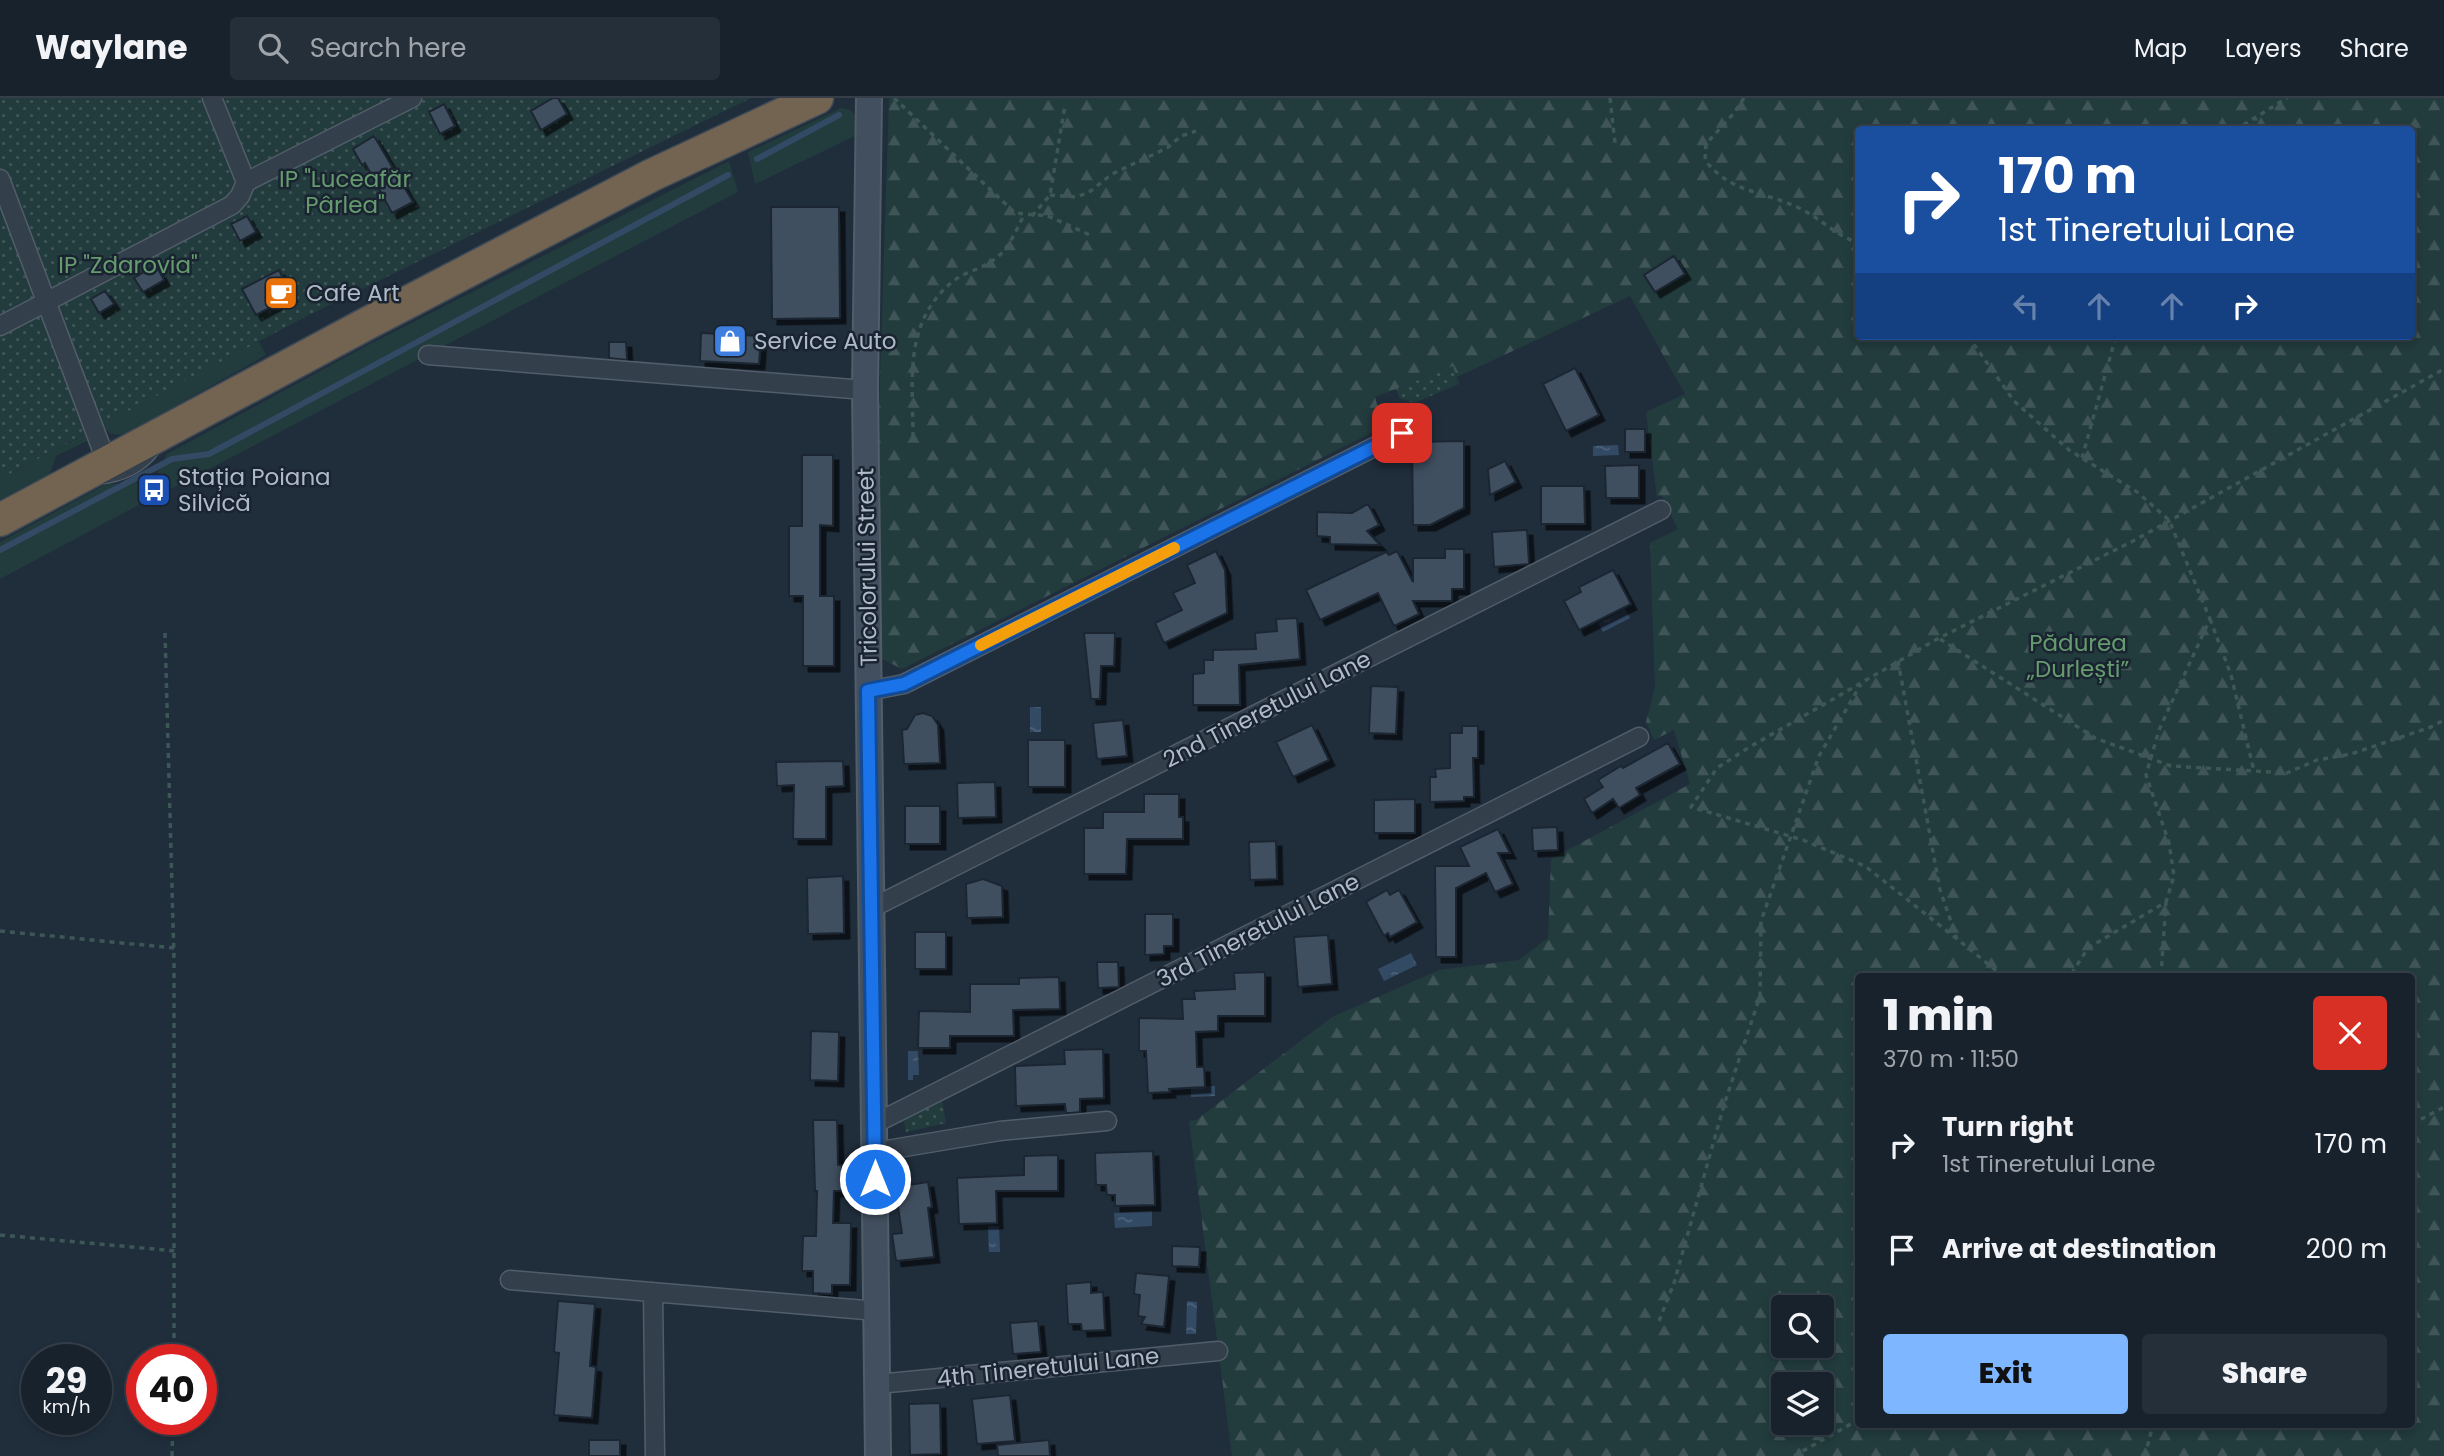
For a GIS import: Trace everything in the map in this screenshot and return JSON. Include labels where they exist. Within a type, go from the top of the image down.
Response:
[{"type":"highway","points":[[0,520],[652,175],[817,98]]},
{"type":"street","points":[[212,98],[246,182]]},
{"type":"street","points":[[0,326],[232,205],[240,196],[246,182],[411,98]]},
{"type":"street","name":"Tricolorului Street","points":[[869,98],[864,390],[876,1123],[878,1456]]},
{"type":"street","points":[[0,178],[107,463]]},
{"type":"street","points":[[428,355],[864,390]]},
{"type":"street","points":[[868,691],[904,684],[1408,430]]},
{"type":"street","name":"2nd Tineretului Lane","points":[[872,908],[1661,510]]},
{"type":"street","name":"3rd Tineretului Lane","points":[[876,1123],[1639,737]]},
{"type":"street","points":[[875,1152],[1000,1131],[1107,1121]]},
{"type":"street","points":[[510,1280],[877,1311]]},
{"type":"street","points":[[653,1292],[656,1456]]},
{"type":"street","name":"4th Tineretului Lane","points":[[877,1384],[1217,1351]]},
{"type":"lane","points":[[74,481],[117,477],[146,461],[171,429]]},
{"type":"path","points":[[894,98],[1015,213],[1048,216],[1092,236]]},
{"type":"path","points":[[1610,98],[1615,143]]},
{"type":"path","points":[[1744,98],[1706,144],[1705,159],[1715,173],[1741,188],[1798,207],[1844,238],[1855,242]]},
{"type":"path","points":[[2242,126],[2287,98]]},
{"type":"path","points":[[1032,216],[1050,195],[1065,105]]},
{"type":"path","points":[[2254,126],[2257,117]]},
{"type":"path","points":[[1050,195],[1075,197],[1088,193],[1112,174],[1167,148],[1181,136],[1196,131]]},
{"type":"path","points":[[913,437],[913,353],[918,328],[934,300],[953,281],[996,259],[1011,241],[1024,215]]},
{"type":"path","points":[[1971,340],[2014,401],[2069,450],[2137,492],[2169,520],[2231,675],[2254,772]]},
{"type":"path","points":[[2082,458],[2115,340]]},
{"type":"path","points":[[1999,973],[1865,866],[1789,836],[1691,807],[1717,768],[1748,748],[1939,638],[2133,541],[2444,369]]},
{"type":"path","points":[[2161,973],[2166,902],[2174,876],[2169,843],[2146,775],[2159,730],[2210,619]]},
{"type":"path","points":[[165,633],[174,948],[174,1344]]},
{"type":"path","points":[[1939,638],[2095,738],[2171,766],[2287,773],[2317,760],[2351,754],[2444,720]]},
{"type":"path","points":[[1898,661],[1940,890],[1957,939]]},
{"type":"path","points":[[1659,1321],[1674,1283],[1724,1105],[1760,996],[1761,921],[1819,756],[1862,682]]},
{"type":"path","points":[[2072,973],[2088,948],[2166,902]]},
{"type":"path","points":[[0,931],[174,948]]},
{"type":"path","points":[[2415,1122],[2444,1107]]},
{"type":"path","points":[[0,1235],[176,1251]]},
{"type":"path","points":[[1794,1456],[1855,1422]]},
{"type":"path","points":[[2145,1456],[2152,1428]]},
{"type":"path","points":[[172,1456],[173,1435]]},
{"type":"green space","points":[[0,98],[751,98],[305,317],[0,479]]},
{"type":"green space","name":"Pădurea „Durlești”","points":[[891,98],[2444,98],[2444,1456],[1232,1456],[1189,1121],[1196,1120],[1332,1017],[1439,970],[1519,960],[1548,938],[1551,859],[1690,784],[1674,730],[1654,740],[1646,722],[1655,687],[1650,543],[1678,529],[1661,495],[1657,497],[1646,412],[1685,394],[1630,296],[1457,377],[1452,367],[1375,397],[1383,427],[902,669],[878,657],[874,564]]},
{"type":"green space","points":[[841,108],[850,110],[857,117],[857,135],[755,184],[748,152]]},
{"type":"green space","points":[[729,161],[738,192],[167,491],[158,472],[167,454],[370,344]]},
{"type":"green space","points":[[253,330],[266,355],[124,435],[111,434],[101,425]]},
{"type":"green space","points":[[1453,366],[1459,384],[1414,403],[1399,398],[1396,389]]},
{"type":"green space","points":[[87,433],[87,441],[56,456],[50,474],[0,501],[0,479]]},
{"type":"green space","points":[[136,481],[148,500],[0,579],[0,542],[106,484],[131,484]]},
{"type":"green space","points":[[942,1100],[946,1123],[906,1132],[904,1120]]},
{"type":"water","points":[[1618,445],[1619,455],[1593,456],[1593,446]]},
{"type":"water","points":[[1625,609],[1630,618],[1603,632],[1598,623]]},
{"type":"water","points":[[1030,707],[1041,707],[1041,732],[1030,732]]},
{"type":"water","points":[[1411,953],[1417,965],[1384,981],[1378,969]]},
{"type":"water","points":[[908,1051],[918,1051],[919,1075],[913,1075],[913,1080],[908,1080]]},
{"type":"water","points":[[1215,1086],[1215,1096],[1191,1097],[1191,1087]]},
{"type":"water","points":[[1152,1211],[1152,1226],[1115,1228],[1114,1213]]},
{"type":"water","points":[[988,1226],[999,1226],[1000,1252],[989,1252]]},
{"type":"water","points":[[1187,1301],[1197,1302],[1196,1334],[1186,1334]]},
{"type":"building","points":[[553,98],[558,98],[567,114],[541,130],[531,111]]},
{"type":"building","points":[[444,104],[455,126],[440,134],[429,112]]},
{"type":"building","points":[[374,136],[413,202],[392,213],[365,163],[362,165],[353,149]]},
{"type":"building","points":[[771,207],[839,207],[840,318],[772,319]]},
{"type":"building","points":[[247,216],[256,232],[240,241],[231,224]]},
{"type":"building","points":[[1674,256],[1685,274],[1655,292],[1644,275]]},
{"type":"building","points":[[156,265],[164,280],[143,292],[134,278]]},
{"type":"building","points":[[279,270],[292,296],[256,315],[242,289]]},
{"type":"building","points":[[105,291],[114,304],[99,313],[91,299]]},
{"type":"building","points":[[701,333],[761,336],[759,364],[700,361]]},
{"type":"building","points":[[609,342],[626,342],[627,360],[609,358]]},
{"type":"building","points":[[1575,368],[1599,415],[1566,431],[1543,384]]},
{"type":"building","points":[[1625,429],[1645,429],[1645,452],[1625,452]]},
{"type":"building","points":[[1464,441],[1464,508],[1430,525],[1413,525],[1412,442]]},
{"type":"building","points":[[802,455],[833,455],[833,526],[820,525],[820,596],[834,596],[834,666],[803,666],[803,596],[789,596],[789,526],[802,526]]},
{"type":"building","points":[[1505,461],[1516,482],[1490,495],[1488,469]]},
{"type":"building","points":[[1639,465],[1639,498],[1606,498],[1605,466]]},
{"type":"building","points":[[1541,486],[1584,486],[1585,524],[1541,524]]},
{"type":"building","points":[[1368,504],[1379,525],[1367,531],[1380,545],[1330,544],[1330,537],[1317,536],[1317,512],[1352,513]]},
{"type":"building","points":[[1527,530],[1529,564],[1494,567],[1492,532]]},
{"type":"building","points":[[1445,549],[1464,549],[1464,589],[1452,589],[1452,601],[1413,601],[1419,614],[1394,626],[1378,593],[1320,620],[1306,590],[1386,552],[1389,555],[1397,551],[1413,582],[1413,558],[1445,558]]},
{"type":"building","points":[[1216,551],[1225,570],[1227,613],[1164,643],[1155,623],[1182,610],[1173,593],[1195,583],[1187,565]]},
{"type":"building","points":[[1613,570],[1631,604],[1579,630],[1564,601],[1581,592],[1579,587]]},
{"type":"building","points":[[1297,618],[1300,659],[1239,665],[1240,705],[1193,705],[1193,674],[1204,673],[1204,660],[1213,660],[1213,650],[1256,649],[1255,633],[1277,631],[1276,619]]},
{"type":"building","points":[[1084,633],[1115,633],[1114,666],[1101,666],[1100,699],[1091,699]]},
{"type":"building","points":[[1371,686],[1398,687],[1396,734],[1369,733]]},
{"type":"building","points":[[923,713],[932,716],[938,725],[940,763],[904,764],[902,730],[907,729],[915,715]]},
{"type":"building","points":[[1123,720],[1127,756],[1097,759],[1093,723]]},
{"type":"building","points":[[1312,725],[1329,760],[1293,777],[1276,742]]},
{"type":"building","points":[[1462,726],[1478,726],[1478,758],[1473,758],[1474,797],[1464,797],[1464,801],[1430,802],[1430,777],[1436,777],[1435,769],[1450,768],[1450,733],[1462,733]]},
{"type":"building","points":[[1028,740],[1065,740],[1065,787],[1028,787]]},
{"type":"building","points":[[1668,743],[1680,764],[1636,788],[1640,795],[1619,808],[1613,799],[1592,813],[1584,799],[1603,787],[1598,780]]},
{"type":"building","points":[[843,761],[844,786],[826,787],[826,839],[793,839],[794,785],[777,786],[776,762]]},
{"type":"building","points":[[995,782],[996,817],[958,818],[957,783]]},
{"type":"building","points":[[1144,794],[1179,794],[1183,839],[1127,839],[1126,874],[1084,874],[1084,828],[1103,828],[1103,812],[1144,812]]},
{"type":"building","points":[[1415,799],[1415,833],[1374,833],[1374,800]]},
{"type":"building","points":[[905,806],[940,806],[940,844],[905,844]]},
{"type":"building","points":[[1557,827],[1558,850],[1533,851],[1532,828]]},
{"type":"building","points":[[1498,829],[1510,853],[1498,853],[1513,884],[1495,892],[1486,873],[1456,888],[1456,957],[1436,957],[1435,866],[1469,866],[1460,847]]},
{"type":"building","points":[[1276,841],[1277,879],[1250,880],[1249,842]]},
{"type":"building","points":[[843,876],[844,933],[808,934],[807,878]]},
{"type":"building","points":[[983,879],[1002,886],[1003,917],[967,918],[966,884]]},
{"type":"building","points":[[1387,890],[1390,895],[1399,890],[1417,922],[1390,937],[1388,933],[1384,936],[1366,902]]},
{"type":"building","points":[[1145,914],[1173,914],[1173,946],[1164,946],[1164,954],[1145,955]]},
{"type":"building","points":[[915,932],[946,932],[946,969],[915,969]]},
{"type":"building","points":[[1328,935],[1332,984],[1298,987],[1294,937]]},
{"type":"building","points":[[1097,962],[1118,962],[1119,987],[1098,988]]},
{"type":"building","points":[[1265,972],[1265,1016],[1218,1016],[1218,1031],[1196,1032],[1197,1067],[1204,1067],[1205,1087],[1148,1093],[1146,1051],[1139,1051],[1139,1018],[1183,1019],[1182,999],[1195,999],[1194,991],[1235,989],[1234,973]]},
{"type":"building","points":[[1059,977],[1060,1009],[1013,1010],[1014,1036],[950,1036],[950,1048],[918,1048],[919,1011],[970,1012],[970,984],[1019,984],[1019,978]]},
{"type":"building","points":[[811,1031],[839,1032],[838,1081],[810,1080]]},
{"type":"building","points":[[1103,1049],[1104,1098],[1080,1099],[1080,1112],[1071,1113],[1066,1113],[1065,1104],[1016,1106],[1015,1066],[1065,1064],[1064,1050]]},
{"type":"building","points":[[813,1120],[837,1120],[838,1165],[842,1165],[842,1191],[834,1191],[833,1223],[851,1223],[850,1285],[832,1285],[832,1294],[813,1293],[813,1271],[802,1271],[803,1236],[816,1236],[817,1191]]},
{"type":"building","points":[[1153,1151],[1155,1205],[1115,1206],[1115,1195],[1107,1195],[1106,1185],[1096,1185],[1095,1153]]},
{"type":"building","points":[[1058,1155],[1058,1191],[996,1191],[997,1223],[959,1224],[957,1178],[1024,1175],[1024,1156]]},
{"type":"building","points":[[928,1182],[934,1257],[896,1261],[892,1234],[902,1233],[895,1187]]},
{"type":"building","points":[[1172,1246],[1200,1247],[1199,1267],[1172,1266]]},
{"type":"building","points":[[1136,1273],[1169,1276],[1164,1327],[1141,1324],[1145,1317],[1138,1316],[1140,1295],[1134,1294]]},
{"type":"building","points":[[1091,1282],[1091,1293],[1103,1292],[1105,1330],[1082,1331],[1081,1324],[1068,1324],[1066,1284]]},
{"type":"building","points":[[558,1301],[595,1304],[590,1366],[596,1367],[592,1418],[554,1415],[559,1353],[554,1352]]},
{"type":"building","points":[[1038,1321],[1041,1352],[1013,1354],[1010,1323]]},
{"type":"building","points":[[1010,1395],[1015,1441],[977,1444],[972,1399]]},
{"type":"building","points":[[940,1403],[941,1454],[910,1455],[909,1404]]},
{"type":"building","points":[[589,1440],[620,1440],[620,1456],[589,1456]]},
{"type":"building","points":[[1049,1440],[1050,1456],[998,1456],[997,1445]]},
{"type":"waterway","points":[[757,159],[839,115]]},
{"type":"waterway","points":[[0,550],[172,459],[209,454],[728,175]]},
{"type":"slow traffic","points":[[981,645],[1174,548]]},
{"type":"place","name":"Cafe Art","points":[[281,293]]},
{"type":"place","name":"Service Auto","points":[[730,341]]},
{"type":"place","name":"Stația Poiana Silvică","points":[[154,490]]},
{"type":"route","points":[[875,1179],[868,691],[904,684],[1402,433]]},
{"type":"park label","name":"IP \"Luceafăr Pârlea\"","points":[[345,192]]},
{"type":"park label","name":"IP \"Zdarovia\"","points":[[128,265]]}]
